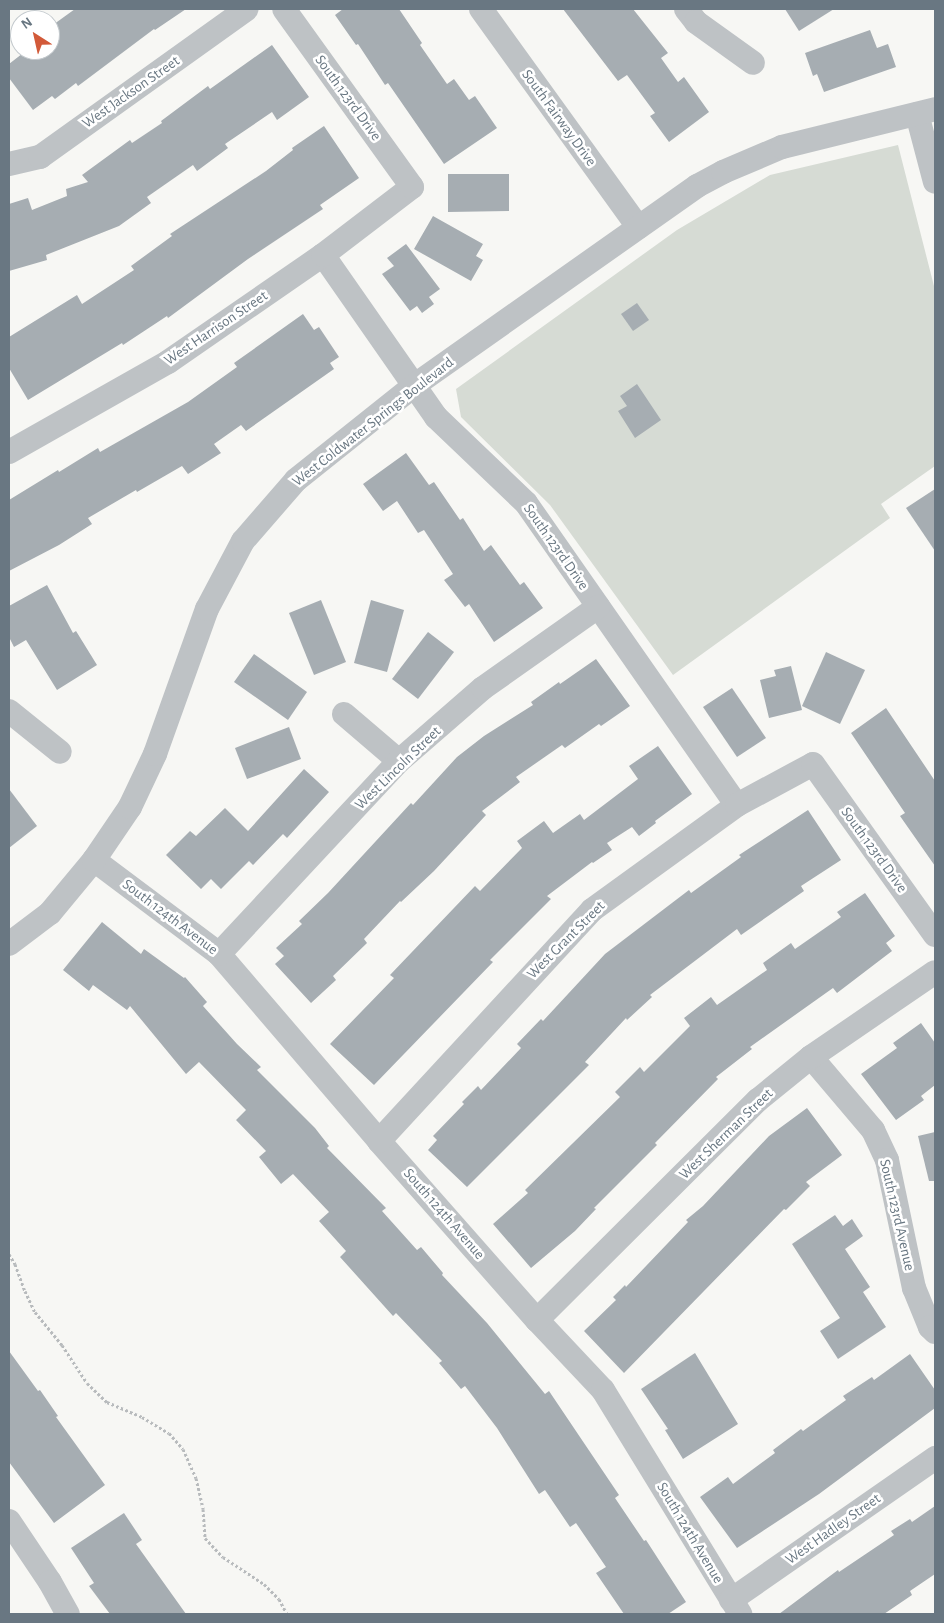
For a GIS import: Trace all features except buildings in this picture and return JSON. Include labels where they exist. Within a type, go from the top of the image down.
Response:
[{"type":"street","name":"West Jackson Street","points":[[9,164],[40,156],[247,9]]},
{"type":"street","name":"South 123rd Drive","points":[[284,9],[412,187]]},
{"type":"street","name":"South Fairway Drive","points":[[481,9],[638,227]]},
{"type":"street","points":[[686,9],[696,22],[753,63]]},
{"type":"street","name":"West Coldwater Springs Boulevard","points":[[9,944],[50,913],[94,860],[130,807],[155,754],[207,609],[243,541],[296,480],[415,385],[697,186],[782,147],[926,112]]},
{"type":"street","points":[[926,112],[935,182]]},
{"type":"street","name":"West Harrison Street","points":[[9,452],[168,362],[322,255],[412,187]]},
{"type":"street","name":"South 123rd Drive","points":[[322,255],[436,417],[526,503],[737,805]]},
{"type":"street","name":"West Lincoln Street","points":[[219,954],[399,761],[483,688],[598,607]]},
{"type":"street","points":[[9,711],[60,752]]},
{"type":"street","points":[[344,714],[399,761]]},
{"type":"street","name":"South 123rd Drive","points":[[813,764],[935,935]]},
{"type":"street","name":"West Grant Street","points":[[379,1141],[592,910],[737,805],[813,764]]},
{"type":"street","name":"South 124th Avenue","points":[[94,860],[219,954],[379,1141],[537,1320],[603,1390],[736,1607]]},
{"type":"street","name":"West Sherman Street","points":[[537,1320],[758,1100],[811,1057],[935,972]]},
{"type":"street","name":"South 123rd Avenue","points":[[811,1057],[873,1130],[887,1160],[914,1288],[930,1327],[935,1332]]},
{"type":"street","name":"West Hadley Street","points":[[736,1607],[935,1458]]},
{"type":"street","points":[[12,1534],[50,1582],[68,1614]]},
{"type":"path","points":[[9,1254],[35,1312],[62,1345],[86,1383],[107,1402],[142,1417],[170,1433],[183,1449],[196,1478],[203,1508],[205,1538],[223,1557],[264,1584],[279,1598],[287,1614]]},
{"type":"shaded area","points":[[898,145],[935,290],[935,466],[881,504],[890,518],[673,675],[550,505],[461,417],[456,389],[677,230],[770,175]]}]
